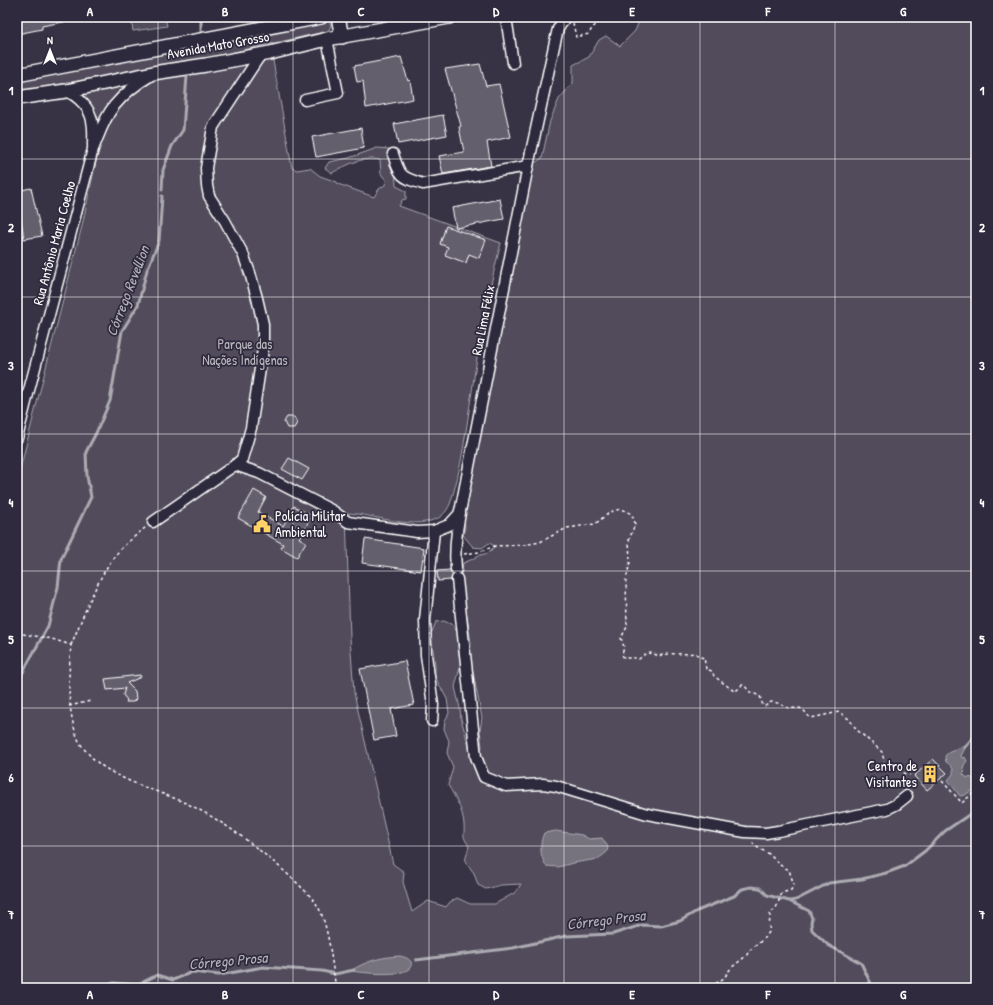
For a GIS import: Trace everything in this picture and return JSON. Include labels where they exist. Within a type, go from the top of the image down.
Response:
[{"type":"main road","name":"Avenida Mato Grosso","points":[[17,75],[321,17]]},
{"type":"main road","points":[[338,17],[342,37]]},
{"type":"main road","name":"Avenida Mato Grosso","points":[[17,98],[66,91],[261,54],[327,39],[449,17]]},
{"type":"street","points":[[506,17],[513,63]]},
{"type":"street","name":"Rua Lima Félix","points":[[235,466],[259,473],[333,511],[348,522],[417,532],[434,531],[449,525],[458,514],[461,508],[528,166],[558,29],[564,17]]},
{"type":"street","points":[[305,100],[338,93],[327,39]]},
{"type":"street","points":[[153,522],[235,466],[242,459],[251,428],[262,355],[262,324],[256,292],[243,254],[209,196],[206,168],[213,127],[261,54]]},
{"type":"street","name":"Rua Antônio Maria Coelho","points":[[17,438],[93,149],[113,107],[131,88],[153,74]]},
{"type":"street","name":"Rua Antônio Maria Coelho","points":[[66,91],[79,100],[89,113],[92,121],[93,149]]},
{"type":"street","points":[[393,154],[398,171],[406,179],[423,184],[528,166]]},
{"type":"street","points":[[461,508],[454,554],[476,757],[484,777],[506,786],[543,784],[556,786],[647,814],[745,832],[766,833],[887,809],[897,804],[906,796]]},
{"type":"street","points":[[432,721],[432,705],[426,655],[425,620],[434,531]]},
{"type":"path","points":[[454,554],[479,552],[495,546],[524,545],[540,542],[567,528],[594,524],[610,512],[620,509],[626,511],[631,514],[635,524],[629,540],[630,562],[626,580],[627,627],[621,638],[624,647],[622,655],[624,658],[640,659],[645,654],[651,652],[659,656],[664,654],[695,653],[704,658],[706,669],[712,671],[714,676],[734,690],[737,690],[744,685],[750,692],[759,694],[763,706],[771,702],[778,702],[789,708],[801,708],[808,717],[811,718],[839,712],[849,719],[857,730],[882,752],[885,765],[887,767],[910,775]]},
{"type":"path","points":[[153,522],[129,540],[110,562],[94,591],[71,645],[68,681],[69,706],[77,735],[82,745],[97,763],[121,778],[181,801],[202,811],[231,829],[282,868],[310,896],[318,907],[326,930],[336,987]]},
{"type":"path","points":[[17,633],[52,639],[71,645]]},
{"type":"path","points":[[69,706],[91,701]]},
{"type":"path","points":[[942,781],[962,803],[976,790]]},
{"type":"path","points":[[712,988],[724,978],[730,968],[746,956],[750,950],[766,937],[769,932],[770,914],[776,908],[782,893],[791,890],[794,885],[789,870],[780,865],[769,854],[755,846],[745,832]]},
{"type":"green space","points":[[131,17],[165,17],[167,26],[133,31]]},
{"type":"green space","name":"Parque das Nações Indígenas","points":[[641,17],[976,17],[976,988],[17,988],[17,481],[82,226],[99,148],[110,120],[119,105],[145,83],[164,75],[272,55],[292,168],[297,170],[310,168],[320,176],[374,197],[379,189],[385,185],[386,180],[381,174],[380,160],[361,160],[349,164],[332,173],[325,168],[329,162],[349,158],[377,148],[389,149],[390,166],[395,170],[396,186],[406,191],[406,199],[402,200],[399,206],[501,243],[481,335],[461,462],[450,504],[438,518],[426,522],[403,522],[346,513],[350,638],[354,693],[393,864],[404,872],[403,882],[412,912],[428,901],[446,907],[450,902],[457,898],[470,904],[495,904],[516,892],[521,884],[501,885],[486,889],[478,885],[474,873],[465,861],[469,846],[464,837],[462,814],[448,785],[453,767],[447,753],[449,741],[444,729],[445,721],[449,713],[447,699],[435,677],[431,634],[436,622],[444,621],[453,625],[458,634],[458,650],[461,663],[455,687],[461,719],[471,753],[476,759],[482,747],[480,730],[482,718],[470,657],[471,643],[467,615],[461,601],[460,583],[463,563],[477,556],[488,553],[495,546],[489,543],[482,548],[473,547],[463,535],[465,527],[462,508],[529,167],[542,158],[550,121],[559,99],[573,83],[573,65],[589,57],[599,40],[606,36],[620,46],[635,31]]},
{"type":"green space","points":[[325,19],[331,25],[329,30],[324,32],[207,58],[17,92],[17,77]]},
{"type":"green space","points":[[133,81],[122,90],[110,104],[95,136],[75,91]]},
{"type":"shaded area","points":[[967,744],[961,756],[962,758],[965,757],[967,761],[964,765],[963,769],[965,771],[963,774],[966,777],[973,778],[974,789],[965,795],[960,796],[948,780],[953,774],[953,768],[946,762],[945,756]]},
{"type":"shaded area","points":[[556,831],[582,835],[589,839],[602,838],[608,847],[607,852],[598,859],[558,867],[546,866],[542,858],[542,837],[544,833]]},
{"type":"shaded area","points":[[400,956],[411,962],[410,968],[405,971],[385,974],[350,971],[374,960]]},
{"type":"building","points":[[17,17],[68,17],[68,21],[42,26],[42,29],[17,34]]},
{"type":"building","points":[[401,57],[408,81],[410,80],[413,99],[366,108],[363,81],[357,82],[354,66]]},
{"type":"building","points":[[480,64],[486,86],[499,84],[511,137],[487,142],[491,166],[443,174],[439,156],[464,152],[459,127],[461,126],[445,69]]},
{"type":"building","points":[[443,115],[447,135],[398,144],[394,124]]},
{"type":"building","points":[[361,128],[364,148],[316,157],[312,137]]},
{"type":"building","points":[[31,188],[42,236],[24,239],[17,191]]},
{"type":"building","points":[[500,199],[504,219],[456,228],[452,208]]},
{"type":"building","points":[[446,226],[486,240],[479,258],[469,254],[466,263],[445,255],[448,247],[440,244]]},
{"type":"building","points":[[287,417],[294,417],[297,423],[294,428],[287,428],[284,422]]},
{"type":"building","points":[[289,458],[309,469],[302,480],[282,469]]},
{"type":"building","name":"Polícia Militar Ambiental","points":[[254,490],[266,497],[258,512],[283,526],[294,506],[312,516],[299,538],[306,542],[297,557],[281,548],[283,544],[238,518]]},
{"type":"building","points":[[365,539],[424,548],[421,571],[362,563]]},
{"type":"building","points":[[450,570],[453,574],[451,580],[438,581],[437,571]]},
{"type":"building","points":[[405,661],[414,705],[391,709],[396,736],[374,740],[360,669]]},
{"type":"building","points":[[140,675],[141,677],[127,683],[135,691],[136,699],[133,702],[126,702],[127,700],[123,695],[125,688],[107,690],[105,679]]},
{"type":"building","name":"Centro de Visitantes","points":[[933,759],[947,773],[927,790],[914,776]]},
{"type":"waterway","name":"Córrego Revellion","points":[[201,17],[201,31]]},
{"type":"waterway","name":"Córrego Revellion","points":[[162,190],[163,170],[172,146],[183,130],[187,76]]},
{"type":"waterway","name":"Córrego Revellion","points":[[17,683],[48,626],[58,587],[61,559],[91,497],[87,476],[86,452],[110,401],[122,331],[138,305],[147,270],[159,241],[162,196]]},
{"type":"waterway","points":[[964,748],[976,734]]},
{"type":"waterway","points":[[790,901],[796,900],[829,883],[862,879],[886,873],[905,866],[925,851],[945,831],[976,810]]},
{"type":"waterway","name":"Córrego Prosa","points":[[416,960],[513,948],[566,936],[613,934],[642,925],[661,926],[680,921],[697,911],[734,896],[742,889],[751,887],[760,888],[767,895],[789,901],[809,911],[812,918],[812,930],[828,945],[861,963],[873,988]]},
{"type":"waterway","name":"Córrego Prosa","points":[[94,988],[114,983],[137,985],[157,975],[173,980],[192,972],[219,975],[263,967],[322,971],[335,974],[354,970]]},
{"type":"waterway","name":"Córrego Prosa","points":[[19,988],[30,988]]},
{"type":"place","name":"Polícia Militar Ambiental","points":[[262,524]]},
{"type":"place","name":"Centro de Visitantes","points":[[930,774]]}]
